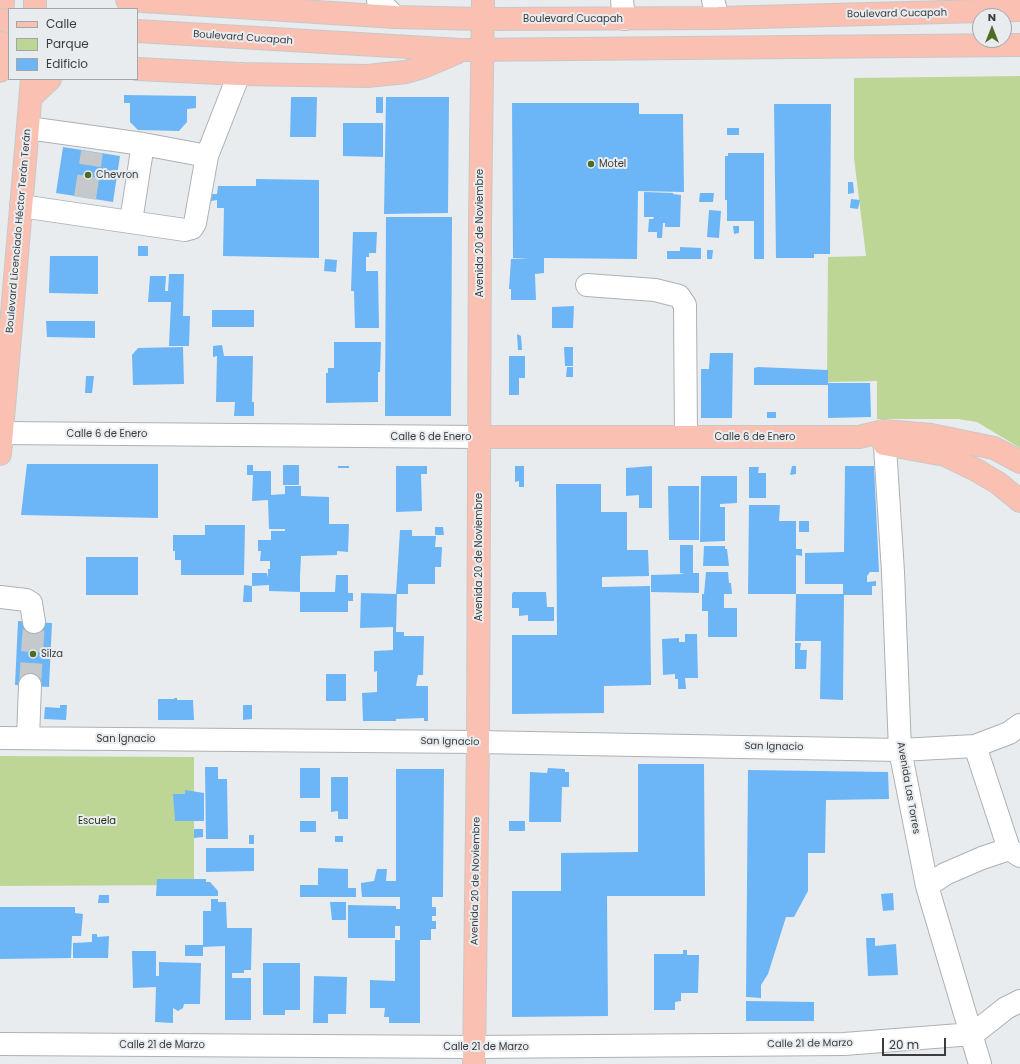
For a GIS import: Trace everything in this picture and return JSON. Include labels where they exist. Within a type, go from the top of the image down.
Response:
[{"type":"main road","points":[[0,71],[4,0]]},
{"type":"main road","name":"Boulevard Cucapah","points":[[127,0],[150,0],[395,17],[483,10],[924,7],[1020,10]]},
{"type":"main road","name":"Avenida 20 de Noviembre","points":[[474,1056],[478,742],[480,222],[483,10]]},
{"type":"main road","name":"Boulevard Cucapah","points":[[138,31],[461,50],[1020,45]]},
{"type":"main road","points":[[138,69],[240,74],[367,76],[411,70],[461,50]]},
{"type":"main road","points":[[31,88],[48,80]]},
{"type":"main road","name":"Boulevard Licenciado Héctor Terán Terán","points":[[1,444],[31,88]]},
{"type":"main road","points":[[884,437],[938,436],[994,448],[1020,462]]},
{"type":"main road","name":"Calle 6 de Enero","points":[[480,437],[884,437]]},
{"type":"main road","points":[[884,437],[946,455],[986,476],[1020,501]]},
{"type":"street","points":[[378,0],[395,17]]},
{"type":"street","points":[[21,206],[84,206],[131,221],[185,230],[192,228],[195,223],[207,156],[240,74]]},
{"type":"street","points":[[28,128],[94,144],[143,144],[207,156]]},
{"type":"street","points":[[131,221],[143,144]]},
{"type":"street","points":[[587,285],[655,290],[679,296],[685,305],[686,437]]},
{"type":"street","name":"Calle 6 de Enero","points":[[1,444],[480,437]]},
{"type":"street","name":"Avenida Las Torres","points":[[884,437],[894,572],[900,750],[927,886],[973,1034],[980,1064]]},
{"type":"street","points":[[0,597],[26,600],[31,603],[34,622]]},
{"type":"street","points":[[28,738],[30,685]]},
{"type":"street","name":"San Ignacio","points":[[0,738],[478,742],[900,750],[975,746],[1009,733],[1020,725]]},
{"type":"street","points":[[927,886],[945,874],[982,858],[1014,853],[975,746]]},
{"type":"street","points":[[973,1034],[1006,1008],[1020,1001]]},
{"type":"street","name":"Calle 21 de Marzo","points":[[0,1044],[474,1056],[844,1044],[973,1034]]},
{"type":"green space","points":[[1020,76],[1020,448],[977,422],[958,419],[877,419],[877,381],[827,382],[828,257],[866,256],[854,158],[854,78]]},
{"type":"green space","name":"Escuela","points":[[0,756],[194,757],[194,885],[0,886]]},
{"type":"building","points":[[124,95],[196,96],[196,108],[187,109],[187,122],[179,131],[138,130],[130,122],[130,103],[124,103]]},
{"type":"building","points":[[291,97],[317,97],[316,137],[290,137]]},
{"type":"building","points":[[376,97],[383,97],[383,113],[376,113]]},
{"type":"building","points":[[386,97],[449,97],[448,213],[384,214]]},
{"type":"building","points":[[512,103],[639,103],[639,114],[683,114],[684,192],[638,191],[637,259],[544,258],[544,273],[535,274],[536,300],[511,300],[511,289],[509,289],[511,259],[530,258],[513,258]]},
{"type":"building","points":[[774,104],[831,104],[830,254],[814,254],[814,258],[776,258]]},
{"type":"building","points":[[343,123],[383,123],[383,157],[343,156]]},
{"type":"building","points":[[727,128],[739,128],[739,135],[727,135]]},
{"type":"building","name":"Chevron","points":[[63,147],[120,156],[113,202],[56,193]]},
{"type":"building","points":[[728,153],[764,153],[764,259],[754,259],[754,221],[727,221],[727,200],[725,200],[725,156],[728,156]]},
{"type":"building","points":[[256,179],[319,180],[319,258],[223,256],[224,208],[217,208],[217,200],[211,201],[211,194],[217,194],[218,186],[256,186]]},
{"type":"building","points":[[848,182],[853,182],[854,193],[848,194]]},
{"type":"building","points":[[644,192],[673,193],[681,195],[680,227],[665,227],[665,223],[663,223],[662,238],[657,238],[657,232],[648,232],[649,219],[653,219],[654,217],[644,217]]},
{"type":"building","points":[[700,193],[714,193],[713,202],[699,202]]},
{"type":"building","points":[[851,199],[860,200],[858,209],[850,208]]},
{"type":"building","points":[[709,210],[721,211],[719,238],[707,237]]},
{"type":"building","points":[[386,217],[452,217],[451,416],[385,416]]},
{"type":"building","points":[[733,226],[739,226],[739,233],[734,234]]},
{"type":"building","points":[[353,232],[377,232],[376,253],[369,253],[369,257],[366,257],[366,271],[378,271],[379,328],[355,328],[354,291],[351,291]]},
{"type":"building","points":[[138,246],[148,246],[148,256],[138,256]]},
{"type":"building","points":[[680,247],[701,248],[701,259],[667,259],[667,251],[680,251]]},
{"type":"building","points":[[707,250],[713,250],[712,259],[707,259]]},
{"type":"building","points":[[50,256],[98,256],[98,294],[49,293]]},
{"type":"building","points":[[325,259],[337,260],[336,272],[324,271]]},
{"type":"building","points":[[169,274],[184,274],[183,316],[190,316],[189,346],[169,346],[171,302],[148,302],[150,276],[166,276],[165,291],[168,291]]},
{"type":"building","points":[[574,306],[573,328],[552,328],[552,307]]},
{"type":"building","points":[[212,310],[254,310],[254,327],[212,327]]},
{"type":"building","points":[[46,321],[95,321],[95,338],[47,337]]},
{"type":"building","points":[[517,334],[521,336],[522,350],[518,350]]},
{"type":"building","points":[[334,342],[381,342],[380,372],[378,372],[378,402],[326,403],[326,373],[328,373],[328,368],[334,368]]},
{"type":"building","points":[[222,345],[224,356],[253,356],[252,402],[254,402],[254,416],[234,416],[235,402],[216,402],[217,356],[213,357],[213,346]]},
{"type":"building","points":[[183,347],[184,384],[133,385],[132,355],[138,348]]},
{"type":"building","points":[[564,347],[573,347],[573,366],[565,366]]},
{"type":"building","points":[[710,353],[733,353],[732,418],[701,418],[701,369],[709,369]]},
{"type":"building","points":[[509,356],[525,356],[525,378],[519,378],[519,395],[509,395]]},
{"type":"building","points":[[567,367],[573,367],[573,377],[566,377]]},
{"type":"building","points":[[754,368],[828,370],[828,383],[870,383],[871,417],[828,418],[828,385],[754,385]]},
{"type":"building","points":[[86,376],[94,376],[92,393],[85,393]]},
{"type":"building","points":[[767,412],[776,412],[776,418],[767,418]]},
{"type":"building","points":[[27,464],[158,464],[158,518],[21,515]]},
{"type":"building","points":[[247,465],[253,465],[253,471],[271,471],[271,495],[285,494],[285,486],[301,486],[301,496],[329,497],[329,524],[349,524],[348,552],[337,551],[337,555],[301,556],[300,592],[269,591],[269,585],[252,586],[252,573],[267,573],[268,578],[268,569],[270,569],[270,561],[260,561],[261,551],[258,551],[258,540],[271,540],[271,531],[285,531],[285,529],[269,529],[268,500],[252,501],[253,475],[247,475]]},
{"type":"building","points":[[283,465],[299,465],[299,485],[283,485]]},
{"type":"building","points":[[338,466],[349,466],[349,468],[338,468]]},
{"type":"building","points":[[396,466],[427,466],[427,474],[421,474],[422,511],[396,512]]},
{"type":"building","points":[[515,466],[524,466],[524,487],[519,487],[519,481],[515,482]]},
{"type":"building","points":[[652,466],[652,508],[639,508],[639,495],[626,496],[626,468]]},
{"type":"building","points":[[792,466],[796,466],[796,474],[790,475]]},
{"type":"building","points":[[845,466],[874,466],[879,572],[870,572],[867,576],[867,582],[876,581],[876,586],[872,586],[872,595],[844,595],[843,700],[820,699],[821,641],[795,641],[796,594],[843,594],[843,584],[805,584],[805,553],[844,552]]},
{"type":"building","points":[[749,467],[759,467],[758,473],[766,473],[766,498],[749,498]]},
{"type":"building","points":[[701,476],[737,476],[737,503],[720,504],[720,507],[725,507],[725,541],[700,542]]},
{"type":"building","points":[[556,484],[601,484],[601,512],[627,512],[627,550],[648,550],[649,576],[602,577],[602,587],[650,586],[651,685],[604,686],[604,713],[512,714],[512,635],[557,635]]},
{"type":"building","points":[[668,486],[699,486],[699,540],[669,540]]},
{"type":"building","points":[[749,505],[780,505],[779,521],[796,521],[796,549],[802,549],[802,556],[796,555],[796,594],[748,594]]},
{"type":"building","points":[[799,521],[809,521],[809,532],[799,532]]},
{"type":"building","points":[[205,525],[245,525],[244,575],[181,575],[181,560],[175,560],[175,551],[173,551],[173,535],[205,535]]},
{"type":"building","points":[[435,527],[443,527],[444,535],[435,535]]},
{"type":"building","points":[[400,530],[412,530],[412,536],[436,536],[435,547],[442,547],[441,567],[435,567],[435,584],[408,584],[408,594],[397,594],[396,632],[404,632],[404,636],[424,636],[423,675],[418,675],[416,686],[428,686],[428,721],[424,721],[424,718],[396,719],[396,721],[363,721],[362,693],[377,692],[377,671],[374,672],[374,651],[393,650],[393,627],[360,628],[361,593],[396,594]]},
{"type":"building","points":[[680,545],[693,545],[693,573],[699,573],[699,593],[651,592],[651,575],[685,574],[680,573]]},
{"type":"building","points":[[704,546],[725,546],[725,549],[727,549],[729,566],[703,566]]},
{"type":"building","points":[[86,557],[138,557],[138,595],[86,595]]},
{"type":"building","points":[[706,572],[728,572],[732,594],[724,594],[724,608],[737,608],[737,637],[708,637],[708,611],[702,611],[702,594],[704,594]]},
{"type":"building","points":[[336,575],[348,575],[348,593],[353,593],[353,601],[348,601],[348,612],[300,612],[300,592],[335,592]]},
{"type":"building","points":[[244,585],[252,586],[252,602],[243,602]]},
{"type":"building","points":[[513,592],[546,592],[547,607],[554,607],[554,621],[528,621],[528,615],[519,616],[519,608],[512,608]]},
{"type":"building","name":"Silza","points":[[18,621],[52,623],[49,687],[15,685]]},
{"type":"building","points":[[685,634],[697,634],[698,678],[685,678],[686,689],[678,689],[678,679],[675,679],[675,674],[663,675],[662,639],[679,638],[679,642],[685,642]]},
{"type":"building","points":[[795,643],[801,643],[800,650],[807,650],[806,669],[795,669]]},
{"type":"building","points":[[326,674],[346,674],[346,701],[326,701]]},
{"type":"building","points":[[177,698],[177,700],[193,700],[194,720],[158,720],[158,699]]},
{"type":"building","points":[[60,705],[67,705],[66,720],[44,719],[45,707],[60,708]]},
{"type":"building","points":[[243,705],[252,705],[252,719],[243,720]]},
{"type":"building","points":[[638,764],[704,764],[705,896],[607,896],[608,1016],[512,1017],[512,891],[561,891],[561,853],[638,852]]},
{"type":"building","points":[[205,767],[218,767],[218,779],[227,779],[228,839],[206,839]]},
{"type":"building","points":[[300,768],[320,768],[320,798],[300,798]]},
{"type":"building","points":[[548,768],[565,769],[565,772],[569,772],[569,787],[562,787],[561,822],[529,822],[530,772],[547,773]]},
{"type":"building","points":[[396,769],[444,769],[443,897],[432,897],[432,907],[436,907],[436,916],[432,916],[432,921],[436,921],[436,929],[431,929],[431,940],[420,940],[420,1023],[389,1023],[389,1017],[384,1017],[385,1008],[370,1008],[370,980],[395,981],[395,940],[400,940],[400,926],[395,926],[395,938],[348,938],[348,905],[396,906],[396,909],[400,909],[400,897],[362,897],[361,885],[361,883],[374,881],[377,869],[387,869],[386,881],[396,881]]},
{"type":"building","points":[[748,770],[888,772],[889,799],[826,800],[825,853],[808,853],[808,891],[794,917],[786,917],[768,974],[761,985],[761,998],[746,997]]},
{"type":"building","points":[[331,777],[348,777],[348,819],[338,819],[338,811],[331,812]]},
{"type":"building","points":[[185,790],[204,793],[204,821],[175,821],[173,794],[185,794]]},
{"type":"building","points":[[300,821],[316,821],[316,832],[300,832]]},
{"type":"building","points":[[509,821],[525,821],[525,831],[509,831]]},
{"type":"building","points":[[194,829],[203,829],[203,837],[194,838]]},
{"type":"building","points":[[249,835],[254,835],[254,844],[249,844]]},
{"type":"building","points":[[335,836],[343,836],[343,842],[335,842]]},
{"type":"building","points":[[206,848],[254,848],[254,871],[206,872]]},
{"type":"building","points":[[318,868],[348,869],[348,888],[356,888],[356,897],[300,897],[300,885],[318,885]]},
{"type":"building","points":[[157,879],[206,879],[206,882],[210,882],[218,891],[218,896],[156,896]]},
{"type":"building","points":[[893,893],[894,910],[883,911],[881,894]]},
{"type":"building","points":[[99,895],[109,895],[109,903],[98,903]]},
{"type":"building","points":[[211,899],[218,899],[218,902],[226,902],[227,928],[252,928],[251,970],[244,970],[244,973],[232,973],[232,978],[251,978],[251,1020],[225,1020],[225,946],[203,947],[203,956],[185,956],[185,945],[203,945],[203,911],[211,911]]},
{"type":"building","points":[[330,902],[346,902],[346,920],[332,920]]},
{"type":"building","points":[[0,907],[75,907],[75,913],[83,914],[81,936],[72,936],[71,958],[0,959]]},
{"type":"building","points":[[92,934],[97,934],[97,937],[109,936],[108,958],[73,958],[73,943],[92,942]]},
{"type":"building","points":[[866,938],[875,938],[875,946],[896,944],[898,975],[868,976]]},
{"type":"building","points":[[683,950],[687,950],[687,955],[699,955],[698,993],[681,993],[681,1001],[675,1002],[675,1010],[654,1010],[654,954],[683,954]]},
{"type":"building","points":[[132,951],[156,951],[156,976],[159,976],[159,962],[201,963],[200,1004],[184,1004],[183,1008],[178,1011],[173,1008],[173,1023],[155,1022],[156,987],[133,988]]},
{"type":"building","points":[[263,963],[300,963],[300,1010],[285,1010],[285,1015],[263,1015]]},
{"type":"building","points":[[314,976],[347,977],[346,1014],[328,1014],[328,1023],[313,1023]]},
{"type":"building","points":[[746,1001],[814,1002],[814,1021],[746,1021]]},
{"type":"tunnel","points":[[85,198],[92,152]]},
{"type":"tunnel","points":[[30,685],[34,622]]},
{"type":"place","name":"Motel","points":[[591,164]]},
{"type":"place","name":"Chevron","points":[[88,175]]},
{"type":"place","name":"Silza","points":[[33,654]]}]
